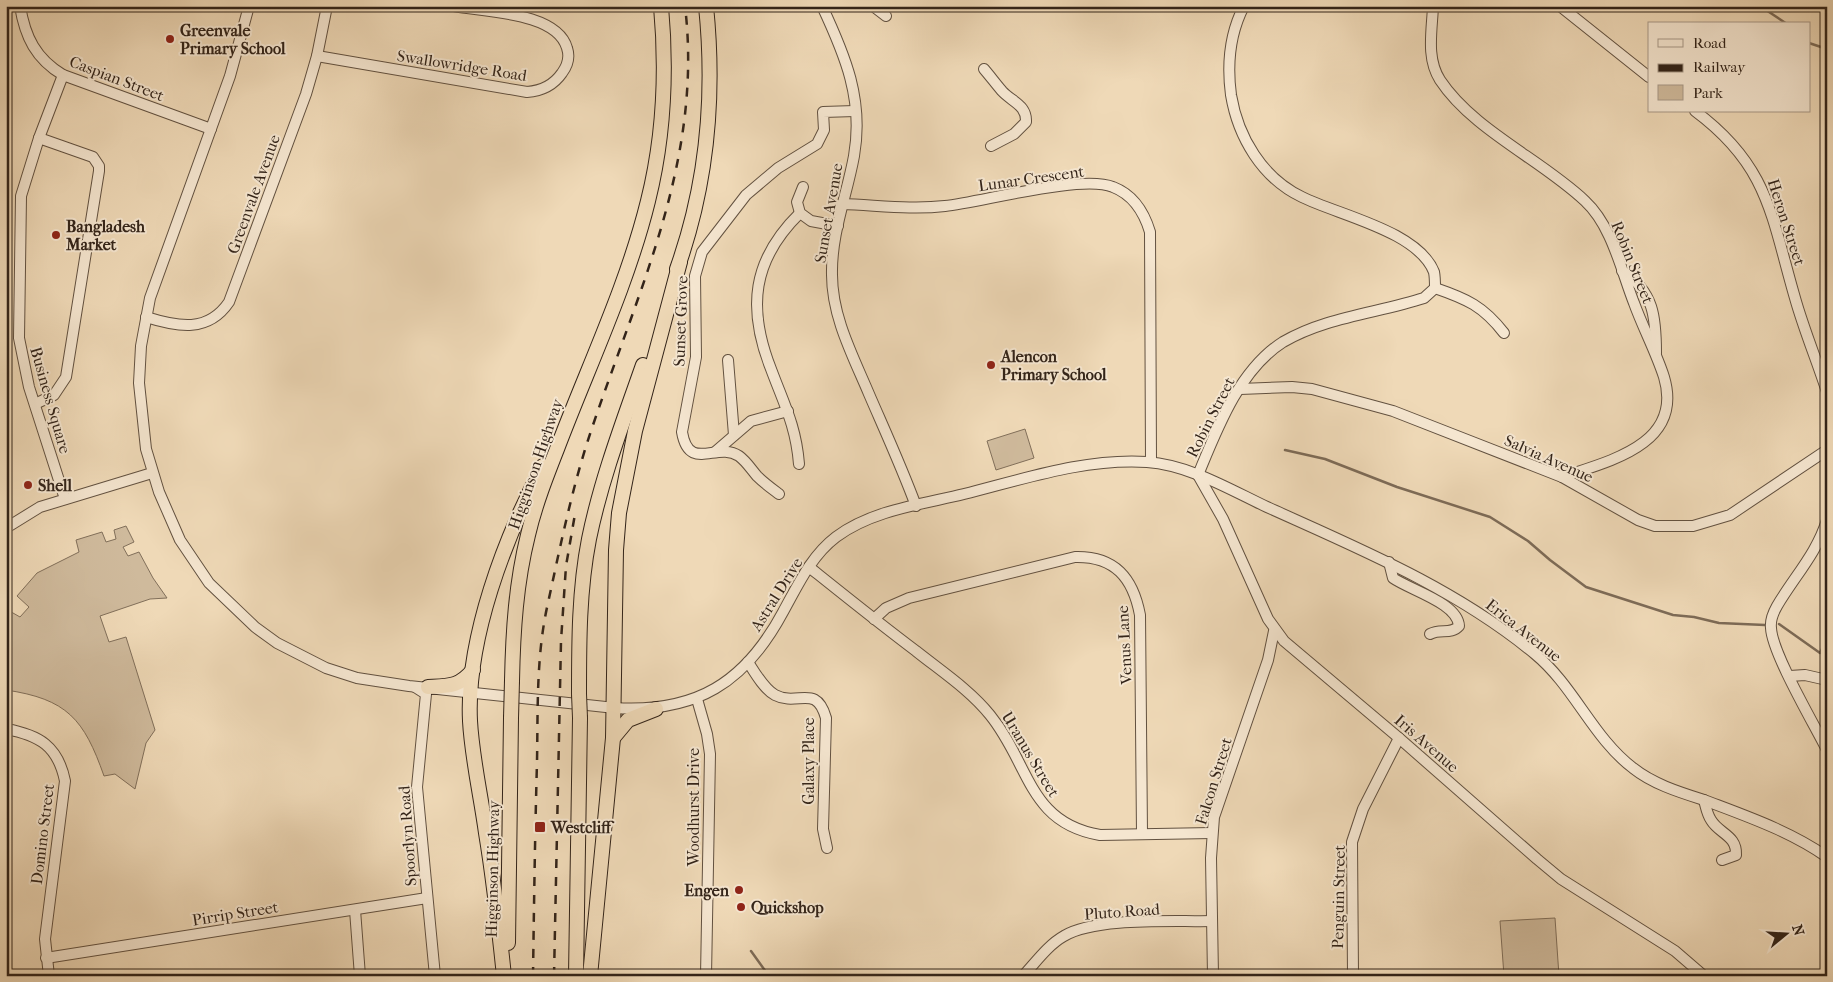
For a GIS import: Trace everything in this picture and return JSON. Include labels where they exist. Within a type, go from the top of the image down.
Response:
[{"type":"highway","name":"Higginson Highway","points":[[508,976],[514,614],[528,534],[541,493],[628,265],[648,201],[662,117],[664,73],[661,6]]},
{"type":"highway","points":[[590,976],[614,738],[618,512],[638,422],[697,199],[709,103],[710,52],[706,6]]},
{"type":"highway","points":[[576,976],[580,718],[578,626],[585,568],[596,506],[680,262]]},
{"type":"highway","points":[[504,976],[494,879],[472,744],[470,693],[483,619],[496,572],[533,484],[570,414]]},
{"type":"highway","points":[[427,691],[461,682],[473,670]]},
{"type":"highway","points":[[614,738],[628,720],[656,709]]},
{"type":"street","name":"Caspian Street","points":[[20,6],[23,27],[34,49],[47,64],[63,75],[211,129]]},
{"type":"street","points":[[249,6],[239,49],[150,298],[146,317],[141,346],[139,393],[142,430],[152,473],[180,540],[209,583],[230,605],[277,643],[326,668],[377,686],[427,691]]},
{"type":"street","name":"Greenvale Avenue","points":[[146,317],[180,325],[201,324],[217,316],[226,307],[303,103],[317,56],[326,6]]},
{"type":"street","name":"Swallowridge Road","points":[[317,56],[526,92],[539,92],[549,86],[564,71],[568,56],[565,42],[562,35],[548,24],[454,6]]},
{"type":"street","points":[[873,6],[886,16]]},
{"type":"street","points":[[1244,6],[1233,39],[1229,62],[1230,85],[1235,115],[1243,136],[1258,160],[1275,179],[1300,197],[1394,234],[1408,243],[1425,258],[1434,273],[1435,288],[1478,305],[1491,316],[1504,333]]},
{"type":"street","name":"Robin Street","points":[[1433,6],[1431,55],[1439,79],[1452,96],[1477,118],[1586,202],[1605,228],[1664,377],[1667,400],[1664,417],[1657,430],[1636,450],[1562,477]]},
{"type":"street","points":[[1560,6],[1648,76]]},
{"type":"street","name":"Sunset Avenue","points":[[826,7],[850,70],[856,111],[854,155],[842,204],[832,276],[837,313],[847,344],[916,506]]},
{"type":"street","points":[[984,69],[1003,93],[1021,106],[1026,114],[1026,122],[1014,134],[991,146]]},
{"type":"street","name":"Business Square","points":[[63,75],[24,182],[20,210],[19,338],[22,359],[65,499]]},
{"type":"street","name":"Sunset Grove","points":[[778,494],[757,476],[738,455],[730,452],[697,454],[689,450],[684,442],[682,432],[696,357],[696,276],[702,252],[746,195],[778,168],[817,144],[824,130],[823,112],[856,111]]},
{"type":"street","name":"Heron Street","points":[[1696,112],[1734,145],[1761,184],[1827,392]]},
{"type":"street","points":[[35,404],[54,394],[66,378],[99,172],[98,163],[93,157],[39,138]]},
{"type":"street","name":"Lunar Crescent","points":[[842,204],[921,208],[1090,184],[1112,186],[1135,201],[1145,215],[1150,232],[1151,462]]},
{"type":"street","points":[[803,187],[797,202],[800,213],[811,221],[838,226]]},
{"type":"street","points":[[799,464],[795,428],[770,367],[760,330],[756,300],[757,286],[769,251],[782,230],[800,213]]},
{"type":"street","points":[[1622,271],[1636,280],[1652,307],[1655,321],[1656,357]]},
{"type":"street","name":"Robin Street","points":[[1198,475],[1226,413],[1256,366],[1268,354],[1284,342],[1330,323],[1424,298],[1435,288]]},
{"type":"street","points":[[728,360],[734,435]]},
{"type":"street","name":"Salvia Avenue","points":[[1240,389],[1292,387],[1351,399],[1430,425],[1562,477],[1638,520],[1655,526],[1671,528],[1692,526],[1730,515],[1827,450]]},
{"type":"street","points":[[714,453],[734,435],[758,418],[788,411]]},
{"type":"street","name":"Astral Drive","points":[[427,691],[470,693],[615,708],[656,709],[698,699],[712,692],[748,662],[772,631],[809,567],[826,546],[848,530],[879,516],[1084,465],[1121,461],[1151,462],[1198,475]]},
{"type":"street","points":[[6,528],[29,513],[65,499],[152,473]]},
{"type":"street","name":"Erica Avenue","points":[[1198,475],[1427,580],[1458,599],[1538,656],[1562,681],[1619,756],[1633,768],[1649,779],[1777,828],[1827,857]]},
{"type":"street","name":"Iris Avenue","points":[[1198,475],[1223,519],[1274,631],[1561,879],[1675,951],[1704,976]]},
{"type":"street","points":[[1827,520],[1815,552],[1776,607],[1771,619],[1773,640],[1827,750]]},
{"type":"street","name":"Venus Lane","points":[[874,619],[886,608],[909,598],[1075,557],[1088,557],[1104,562],[1119,570],[1129,581],[1136,595],[1140,615],[1142,833]]},
{"type":"street","points":[[1389,562],[1393,578],[1442,604],[1459,621],[1459,626],[1454,631],[1430,634]]},
{"type":"street","name":"Uranus Street","points":[[809,567],[955,682],[990,715],[1005,736],[1050,814],[1065,824],[1082,832],[1100,835],[1212,833]]},
{"type":"street","name":"Falcon Street","points":[[1213,976],[1212,833],[1214,817],[1268,660],[1274,631]]},
{"type":"street","name":"Galaxy Place","points":[[748,662],[774,695],[781,698],[814,699],[821,704],[826,718],[823,829],[827,848]]},
{"type":"street","points":[[1790,676],[1805,676],[1827,680]]},
{"type":"street","points":[[357,678],[409,686],[427,691]]},
{"type":"street","name":"Spoorlyn Road","points":[[427,691],[417,786],[435,976]]},
{"type":"street","name":"Woodhurst Drive","points":[[698,699],[710,754],[706,976]]},
{"type":"street","name":"Domino Street","points":[[6,729],[39,738],[44,742],[57,758],[65,781],[45,939],[49,976]]},
{"type":"street","name":"Penguin Street","points":[[1353,976],[1352,842],[1363,809],[1400,738]]},
{"type":"street","points":[[1704,800],[1710,819],[1725,831],[1735,845],[1736,855],[1722,860]]},
{"type":"street","name":"Pirrip Street","points":[[46,958],[427,898]]},
{"type":"street","points":[[355,910],[360,976]]},
{"type":"street","name":"Pluto Road","points":[[1023,976],[1055,942],[1081,928],[1102,924],[1212,921]]},
{"type":"green space","points":[[1025,429],[1034,458],[996,470],[987,441]]},
{"type":"green space","points":[[126,526],[134,542],[123,547],[128,556],[139,552],[153,578],[167,598],[150,599],[100,616],[109,642],[126,637],[155,730],[146,743],[135,789],[115,774],[104,776],[97,756],[80,726],[59,706],[44,699],[6,690],[6,609],[20,617],[29,607],[17,596],[37,573],[79,552],[76,540],[102,532],[106,542],[116,539],[114,530]]},
{"type":"green space","points":[[1555,918],[1559,976],[1504,976],[1500,921]]},
{"type":"waterway","points":[[1760,6],[1784,22]]},
{"type":"waterway","points":[[1810,43],[1827,49]]},
{"type":"waterway","points":[[1285,450],[1325,459],[1397,487],[1490,517],[1528,541],[1586,587],[1673,615],[1694,617],[1719,623],[1765,625]]},
{"type":"waterway","points":[[1779,624],[1820,653],[1827,638]]},
{"type":"waterway","points":[[751,951],[769,976]]},
{"type":"railway","points":[[533,976],[538,682],[541,642],[579,469],[648,271],[676,168],[685,116],[688,62],[685,6]]},
{"type":"railway","points":[[554,976],[561,641],[566,566],[575,514]]},
{"type":"place","name":"Greenvale Primary School","points":[[170,39]]},
{"type":"place","name":"Bangladesh Market","points":[[56,235]]},
{"type":"place","name":"Alencon Primary School","points":[[991,365]]},
{"type":"place","name":"Shell","points":[[28,485]]},
{"type":"place","name":"Westcliff","points":[[540,827]]},
{"type":"place","name":"Engen","points":[[739,890]]},
{"type":"place","name":"Quickshop","points":[[741,907]]}]
